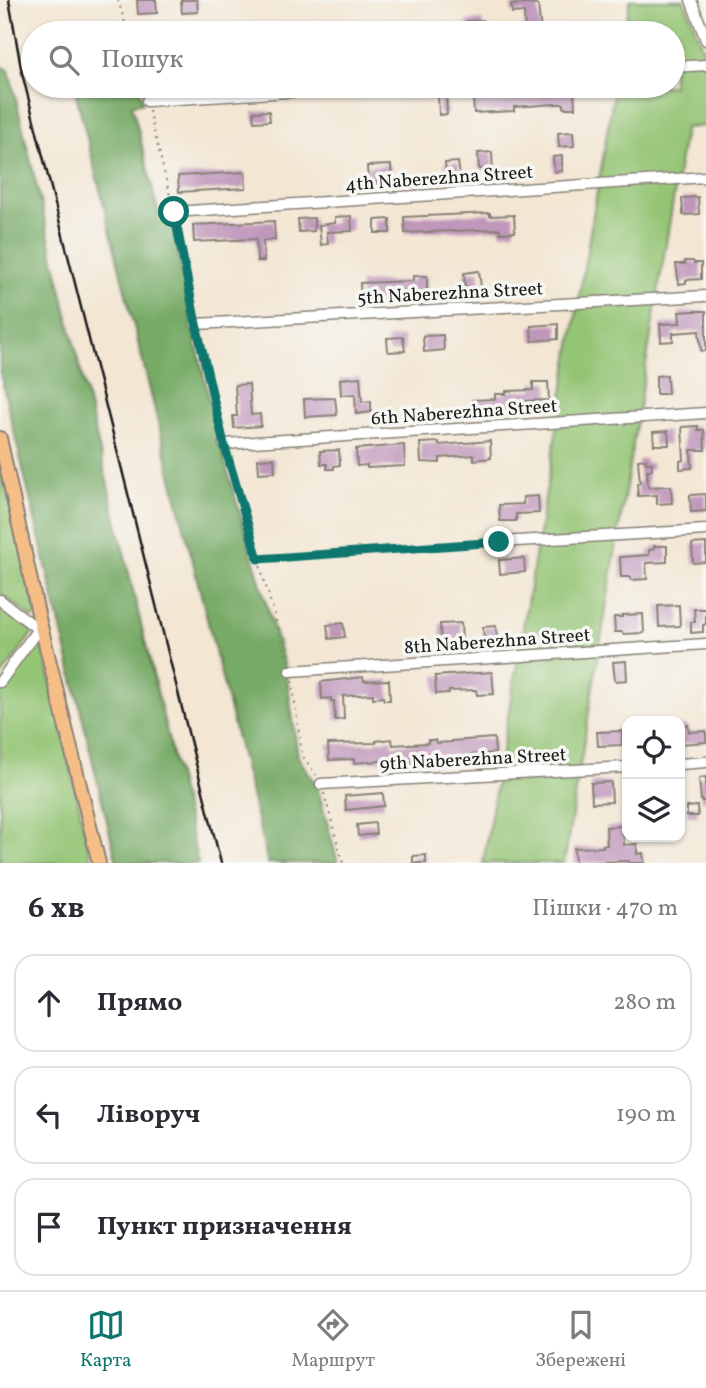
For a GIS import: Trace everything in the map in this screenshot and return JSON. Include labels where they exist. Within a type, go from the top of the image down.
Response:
[{"type":"main road","points":[[0,438],[39,624],[99,863]]},
{"type":"street","points":[[691,0],[706,40]]},
{"type":"street","points":[[685,66],[706,65]]},
{"type":"street","points":[[147,101],[194,98]]},
{"type":"street","name":"4th Naberezhna Street","points":[[174,212],[706,177]]},
{"type":"street","name":"5th Naberezhna Street","points":[[196,324],[706,296]]},
{"type":"street","name":"6th Naberezhna Street","points":[[224,444],[706,413]]},
{"type":"street","points":[[499,542],[706,530]]},
{"type":"street","points":[[0,600],[39,624],[0,682]]},
{"type":"street","name":"8th Naberezhna Street","points":[[290,671],[706,644]]},
{"type":"street","points":[[685,764],[706,762]]},
{"type":"street","name":"9th Naberezhna Street","points":[[321,784],[622,767]]},
{"type":"path","points":[[118,0],[124,21]]},
{"type":"path","points":[[147,101],[224,444],[290,671],[302,755],[321,784],[343,863]]},
{"type":"path","points":[[258,559],[499,542]]},
{"type":"green space","points":[[630,0],[684,0],[706,57],[706,126],[685,128],[564,863],[483,863],[613,98],[685,98],[685,21],[626,21]]},
{"type":"green space","points":[[0,66],[9,70],[198,863],[117,863],[0,373]]},
{"type":"green space","points":[[77,98],[142,98],[143,102],[132,105],[159,215],[170,213],[220,445],[286,671],[298,757],[317,786],[338,863],[268,863]]},
{"type":"green space","points":[[0,463],[37,616],[32,618],[0,593]]},
{"type":"green space","points":[[0,605],[34,631],[0,678]]},
{"type":"green space","points":[[40,632],[92,863],[0,863],[0,687]]},
{"type":"building","points":[[137,0],[156,0],[157,13],[138,14]]},
{"type":"building","points":[[181,0],[197,0],[198,12],[182,13]]},
{"type":"building","points":[[511,5],[538,5],[540,21],[524,21],[524,12],[512,13]]},
{"type":"building","points":[[438,98],[446,98],[447,114],[439,115]]},
{"type":"building","points":[[473,98],[574,98],[575,108],[564,108],[564,104],[556,104],[514,107],[514,111],[474,113]]},
{"type":"building","points":[[269,111],[270,121],[254,122],[253,112]]},
{"type":"building","points":[[573,132],[574,146],[559,147],[558,133]]},
{"type":"building","points":[[492,152],[493,172],[484,172],[484,169],[479,169],[478,153]]},
{"type":"building","points":[[562,156],[562,171],[554,172],[553,157]]},
{"type":"building","points":[[458,162],[460,177],[446,178],[445,163]]},
{"type":"building","points":[[391,165],[392,181],[368,182],[367,166]]},
{"type":"building","points":[[245,172],[246,188],[179,192],[178,176]]},
{"type":"building","points":[[698,197],[699,214],[683,215],[682,198]]},
{"type":"building","points":[[490,213],[490,216],[514,215],[515,232],[500,233],[500,229],[405,233],[404,217]]},
{"type":"building","points":[[351,216],[352,231],[327,232],[328,244],[321,245],[319,225],[335,223],[335,217]]},
{"type":"building","points":[[314,218],[314,231],[299,232],[298,219]]},
{"type":"building","points":[[390,219],[390,233],[375,233],[375,220]]},
{"type":"building","points":[[274,221],[275,240],[263,241],[264,261],[257,261],[256,239],[194,242],[193,225]]},
{"type":"building","points":[[685,261],[701,263],[701,279],[686,280],[686,283],[679,284],[676,264],[685,264]]},
{"type":"building","points":[[479,271],[481,288],[465,290],[464,273]]},
{"type":"building","points":[[413,276],[427,276],[427,291],[404,291],[404,300],[361,301],[360,283],[413,281]]},
{"type":"building","points":[[706,311],[706,351],[701,351],[699,331],[673,333],[673,341],[661,342],[660,324],[680,323],[679,312]]},
{"type":"building","points":[[558,324],[558,339],[532,341],[531,326]]},
{"type":"building","points":[[443,335],[444,350],[424,352],[423,336]]},
{"type":"building","points":[[403,337],[405,351],[388,352],[387,338]]},
{"type":"building","points":[[667,375],[668,394],[656,394],[656,376]]},
{"type":"building","points":[[360,377],[362,402],[371,401],[371,412],[356,414],[355,394],[341,395],[340,379]]},
{"type":"building","points":[[533,382],[548,382],[549,400],[527,401],[527,407],[486,408],[486,412],[472,413],[472,400],[495,399],[495,394],[506,394],[506,391],[533,390]]},
{"type":"building","points":[[249,384],[251,415],[260,414],[261,426],[234,428],[233,416],[237,416],[235,385]]},
{"type":"building","points":[[335,398],[337,415],[305,417],[304,399]]},
{"type":"building","points":[[698,426],[698,430],[704,430],[705,450],[691,450],[692,468],[680,469],[680,461],[684,460],[682,427]]},
{"type":"building","points":[[668,431],[669,445],[654,445],[653,432]]},
{"type":"building","points":[[490,441],[491,458],[474,460],[474,455],[440,458],[440,463],[421,462],[420,443],[439,442],[439,445]]},
{"type":"building","points":[[404,445],[405,466],[357,466],[356,449]]},
{"type":"building","points":[[339,450],[340,465],[327,469],[327,464],[321,464],[320,451]]},
{"type":"building","points":[[274,458],[275,472],[259,473],[258,459]]},
{"type":"building","points":[[646,459],[646,463],[652,463],[652,470],[647,470],[648,487],[671,486],[672,503],[657,504],[657,495],[638,496],[638,460]]},
{"type":"building","points":[[706,494],[706,511],[691,512],[690,495]]},
{"type":"building","points":[[538,496],[539,513],[516,514],[516,521],[500,521],[499,505],[523,504],[523,497]]},
{"type":"building","points":[[706,543],[706,562],[693,563],[692,544]]},
{"type":"building","points":[[654,546],[667,546],[667,562],[646,563],[647,579],[631,580],[631,577],[621,577],[620,557],[649,555],[649,550],[654,549]]},
{"type":"building","points":[[524,558],[525,572],[500,574],[499,560]]},
{"type":"building","points":[[679,605],[680,626],[659,627],[658,606]]},
{"type":"building","points":[[694,609],[706,609],[703,632],[691,633],[691,622],[695,622]]},
{"type":"building","points":[[643,614],[644,633],[615,632],[614,617]]},
{"type":"building","points":[[343,623],[345,637],[329,639],[327,625]]},
{"type":"building","points":[[461,623],[462,644],[441,646],[440,624]]},
{"type":"building","points":[[496,626],[497,640],[484,640],[483,627]]},
{"type":"building","points":[[626,661],[627,680],[615,681],[613,662]]},
{"type":"building","points":[[492,672],[494,694],[477,695],[476,690],[436,694],[435,676]]},
{"type":"building","points":[[363,677],[364,681],[389,680],[390,700],[384,700],[383,697],[373,698],[373,694],[343,696],[344,719],[335,720],[334,701],[331,701],[331,698],[322,699],[321,682]]},
{"type":"building","points":[[685,725],[688,725],[689,732],[706,731],[706,742],[685,744]]},
{"type":"building","points":[[622,731],[622,745],[598,746],[597,732]]},
{"type":"building","points":[[494,738],[495,753],[471,757],[404,762],[404,759],[354,763],[354,759],[329,760],[328,744],[376,743],[392,739],[393,745],[428,743],[428,740],[436,740],[437,743]]},
{"type":"building","points":[[706,777],[706,801],[701,801],[699,778]]},
{"type":"building","points":[[611,782],[612,802],[592,803],[591,783]]},
{"type":"building","points":[[383,793],[384,806],[346,810],[345,796]]},
{"type":"building","points":[[697,806],[698,816],[687,816],[687,807]]},
{"type":"building","points":[[375,823],[376,834],[358,836],[357,825]]},
{"type":"building","points":[[622,826],[622,842],[624,845],[637,844],[637,854],[643,853],[644,863],[575,863],[574,848],[607,845],[606,827]]},
{"type":"building","points":[[426,855],[426,863],[413,863],[413,856]]},
{"type":"railway","points":[[9,0],[21,67]]},
{"type":"railway","points":[[28,98],[221,863]]},
{"type":"route","points":[[174,212],[224,444],[258,559],[499,542]]}]
